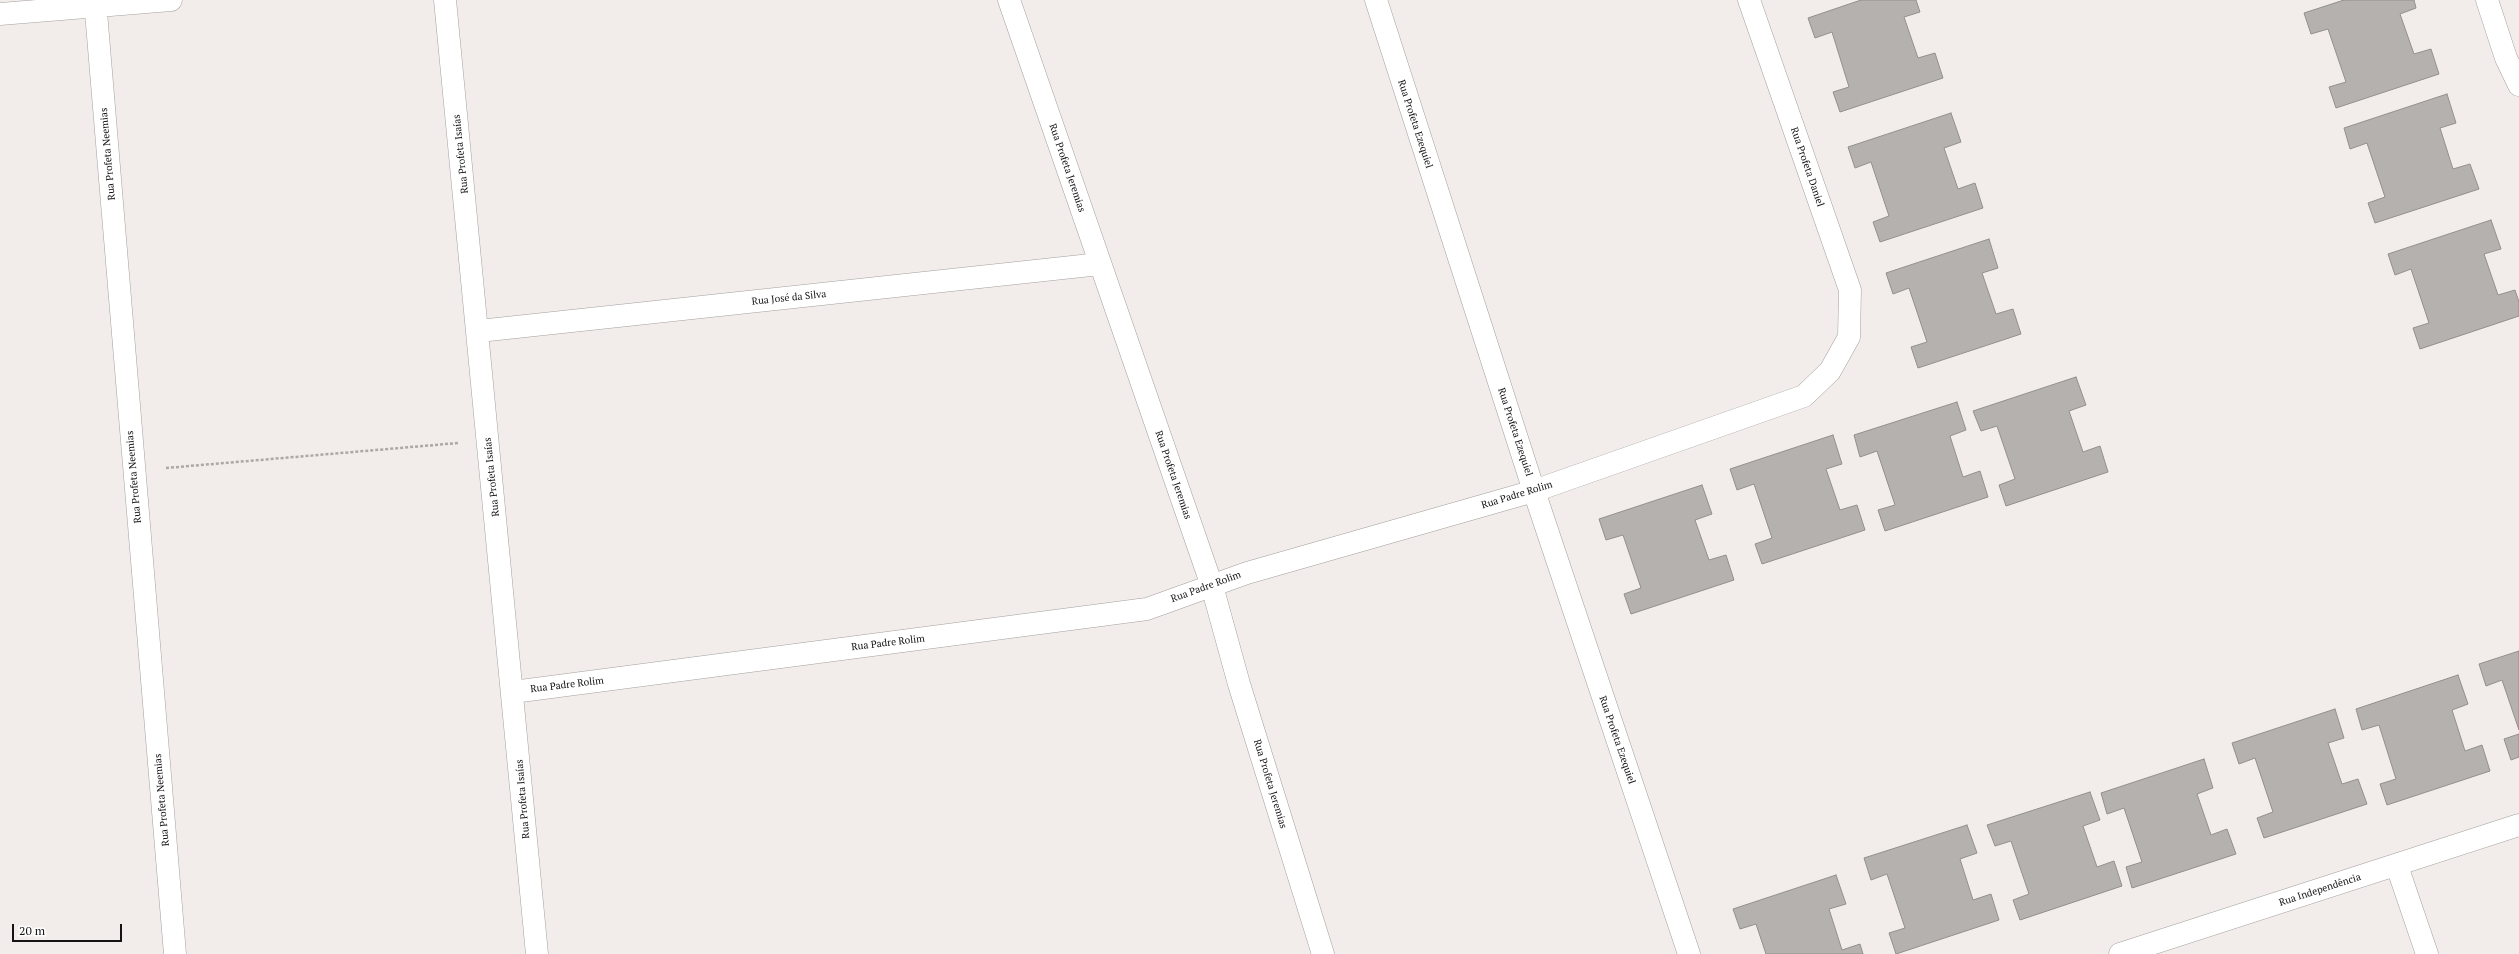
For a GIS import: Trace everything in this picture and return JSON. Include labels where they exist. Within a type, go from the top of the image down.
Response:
[{"type":"street","points":[[0,14],[96,3],[171,0]]},
{"type":"street","name":"Rua Profeta Isaías","points":[[445,0],[479,331],[488,441],[537,954]]},
{"type":"street","name":"Rua Profeta Jeremias","points":[[1009,0],[1212,586],[1239,684],[1323,954]]},
{"type":"street","name":"Rua Profeta Ezequiel","points":[[1376,0],[1534,491],[1689,954]]},
{"type":"street","name":"Rua Profeta Daniel","points":[[1749,0],[1850,290],[1848,337]]},
{"type":"street","points":[[2487,0],[2506,58],[2519,85]]},
{"type":"street","name":"Rua Profeta Neemias","points":[[96,3],[133,470],[175,954]]},
{"type":"street","name":"Rua José da Silva","points":[[479,331],[1100,264]]},
{"type":"street","name":"Rua Padre Rolim","points":[[513,692],[1147,609],[1247,573],[1534,491],[1804,396],[1830,370],[1848,337]]},
{"type":"street","name":"Rua Independência","points":[[2120,954],[2519,826]]},
{"type":"street","points":[[2397,866],[2427,954]]},
{"type":"path","points":[[133,470],[488,441]]},
{"type":"building","points":[[1861,0],[1916,0],[1920,12],[1904,17],[1918,58],[1935,53],[1943,78],[1840,112],[1833,92],[1849,87],[1832,32],[1815,38],[1808,18]]},
{"type":"building","points":[[2344,0],[2414,0],[2416,8],[2400,14],[2414,54],[2431,49],[2439,74],[2336,108],[2329,87],[2346,82],[2328,29],[2311,34],[2304,13]]},
{"type":"building","points":[[2447,94],[2456,123],[2440,128],[2453,169],[2470,164],[2479,189],[2375,223],[2368,203],[2385,197],[2367,143],[2350,149],[2344,128]]},
{"type":"building","points":[[1951,113],[1961,142],[1944,148],[1958,189],[1975,183],[1983,208],[1880,242],[1873,222],[1889,216],[1871,162],[1855,168],[1848,147]]},
{"type":"building","points":[[2491,220],[2501,249],[2484,254],[2498,295],[2515,290],[2519,302],[2519,316],[2420,349],[2413,328],[2429,323],[2411,269],[2395,275],[2388,254]]},
{"type":"building","points":[[1989,239],[1998,268],[1982,273],[1996,314],[2013,309],[2021,334],[1918,368],[1911,347],[1927,342],[1909,288],[1893,294],[1886,273]]},
{"type":"building","points":[[2076,377],[2086,405],[2069,411],[2083,452],[2100,446],[2108,472],[2006,506],[1999,485],[2015,479],[1997,426],[1981,431],[1973,411]]},
{"type":"building","points":[[1957,402],[1966,430],[1950,436],[1963,477],[1980,471],[1988,497],[1885,531],[1878,510],[1895,505],[1877,451],[1860,457],[1854,435]]},
{"type":"building","points":[[1833,435],[1842,464],[1826,469],[1840,510],[1857,505],[1865,530],[1762,564],[1755,544],[1772,538],[1754,484],[1737,490],[1730,469]]},
{"type":"building","points":[[1702,485],[1712,514],[1695,520],[1709,560],[1726,555],[1734,580],[1631,614],[1624,594],[1641,588],[1623,535],[1606,540],[1599,519]]},
{"type":"building","points":[[2519,651],[2519,730],[2502,680],[2486,686],[2479,664]]},
{"type":"building","points":[[2458,675],[2468,704],[2452,710],[2465,751],[2482,745],[2490,771],[2387,805],[2380,784],[2396,779],[2379,725],[2362,730],[2356,709]]},
{"type":"building","points":[[2335,709],[2344,738],[2328,743],[2342,784],[2358,779],[2367,804],[2264,838],[2257,818],[2273,812],[2255,758],[2239,764],[2232,743]]},
{"type":"building","points":[[2519,734],[2519,757],[2511,760],[2504,739]]},
{"type":"building","points":[[2204,759],[2213,788],[2197,794],[2211,835],[2227,829],[2236,854],[2132,888],[2126,867],[2142,862],[2124,808],[2107,814],[2101,793]]},
{"type":"building","points":[[2090,792],[2100,820],[2083,826],[2097,867],[2114,861],[2122,886],[2020,920],[2013,900],[2029,894],[2011,841],[1995,846],[1987,825]]},
{"type":"building","points":[[1967,825],[1977,853],[1960,859],[1973,900],[1991,894],[1999,920],[1896,954],[1889,933],[1905,928],[1887,874],[1871,880],[1864,858]]},
{"type":"building","points":[[1836,875],[1846,904],[1829,909],[1842,950],[1860,944],[1863,954],[1766,954],[1756,924],[1740,929],[1733,909]]}]
